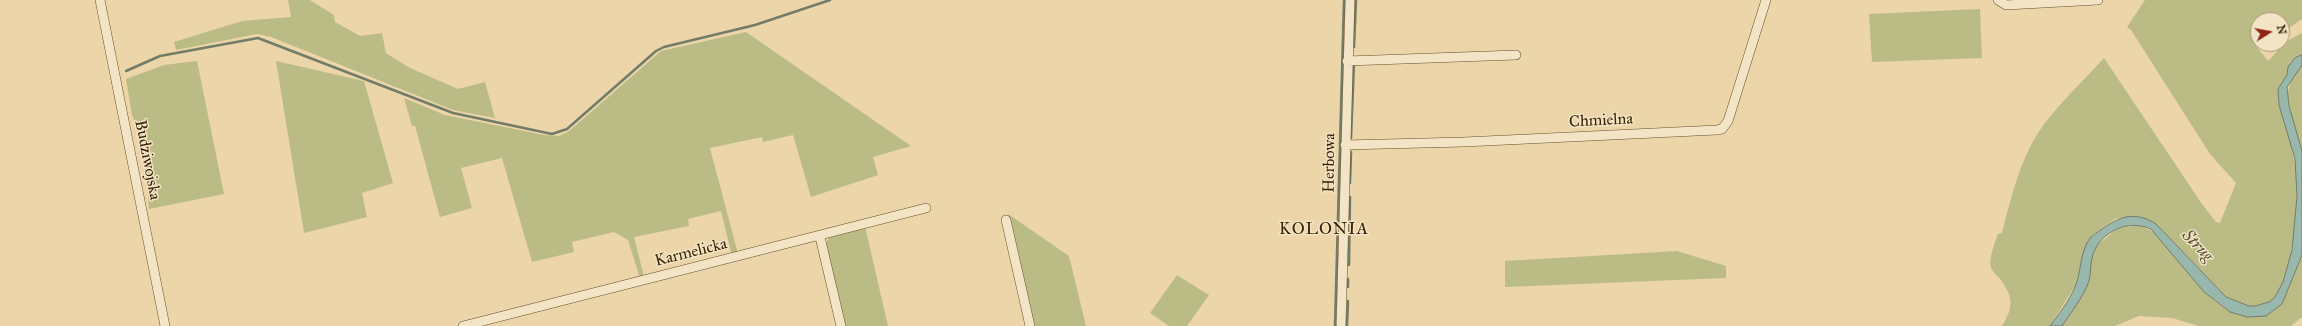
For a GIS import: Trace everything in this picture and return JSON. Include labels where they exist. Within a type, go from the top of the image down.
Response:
[{"type":"street","name":"Budziwojska","points":[[100,0],[166,326]]},
{"type":"street","name":"Herbowa","points":[[1342,326],[1347,61],[1350,0]]},
{"type":"street","name":"Chmielna","points":[[1345,145],[1464,142],[1722,129],[1728,121],[1766,0]]},
{"type":"street","points":[[1998,0],[2006,5],[2098,0]]},
{"type":"street","points":[[1347,61],[1516,55]]},
{"type":"street","name":"Karmelicka","points":[[463,326],[484,324],[926,208]]},
{"type":"street","points":[[1006,220],[1030,326]]},
{"type":"street","points":[[820,236],[841,326]]},
{"type":"green space","points":[[288,0],[310,0],[334,15],[335,22],[360,36],[382,33],[386,53],[408,67],[458,89],[485,82],[495,118],[453,110],[271,37],[257,34],[176,50],[174,42],[242,21],[291,17]]},
{"type":"green space","points":[[2145,0],[2302,0],[2302,19],[2290,27],[2290,12],[2250,12],[2250,52],[2261,52],[2268,61],[2277,52],[2290,52],[2290,39],[2302,33],[2302,55],[2295,58],[2278,94],[2297,171],[2296,221],[2290,258],[2283,282],[2275,297],[2269,302],[2249,306],[2226,297],[2160,228],[2141,217],[2115,219],[2092,235],[2075,286],[2050,326],[2002,326],[2006,320],[2010,308],[2010,298],[2005,286],[1991,268],[1990,260],[1998,234],[2002,233],[2019,173],[2031,145],[2039,131],[2068,96],[2104,58],[2202,204],[2216,222],[2220,223],[2236,183],[2210,154],[2131,30],[2127,27]]},
{"type":"green space","points":[[1980,9],[1982,58],[1872,62],[1869,14]]},
{"type":"green space","points":[[746,32],[911,146],[873,157],[878,175],[811,197],[793,135],[763,142],[762,137],[710,148],[738,254],[732,256],[721,211],[688,219],[689,226],[634,237],[644,277],[640,278],[628,240],[614,232],[572,242],[574,252],[532,262],[502,158],[461,168],[472,208],[440,217],[415,126],[412,126],[404,98],[445,115],[544,135],[559,136],[568,132],[661,51]]},
{"type":"green space","points":[[197,61],[224,194],[149,209],[144,143],[132,115],[126,79],[164,65]]},
{"type":"green space","points":[[276,61],[364,81],[393,183],[362,193],[367,217],[304,233]]},
{"type":"green space","points":[[2302,65],[2302,151],[2291,117],[2288,95],[2289,85],[2294,75]]},
{"type":"green space","points":[[1008,214],[1069,256],[1086,326],[1034,326]]},
{"type":"green space","points":[[2140,225],[2156,233],[2204,292],[2230,312],[2247,317],[2267,315],[2282,304],[2302,255],[2302,317],[2291,326],[2199,326],[2172,318],[2139,316],[2115,326],[2062,326],[2088,282],[2092,257],[2097,245],[2117,229]]},
{"type":"green space","points":[[865,226],[888,326],[846,326],[826,243],[831,234]]},
{"type":"green space","points":[[1677,251],[1726,266],[1726,278],[1505,287],[1505,261]]},
{"type":"green space","points":[[1177,275],[1209,295],[1187,326],[1169,326],[1150,313]]},
{"type":"water","points":[[2302,55],[2302,65],[2287,87],[2289,106],[2302,151],[2302,255],[2282,304],[2266,316],[2247,317],[2230,312],[2204,292],[2151,229],[2134,225],[2117,229],[2102,239],[2093,254],[2089,281],[2080,299],[2062,326],[2050,326],[2073,292],[2083,253],[2089,240],[2094,234],[2115,221],[2122,218],[2135,216],[2142,217],[2156,224],[2226,297],[2249,306],[2255,306],[2269,302],[2275,297],[2283,282],[2292,250],[2297,196],[2295,159],[2279,105],[2278,89],[2287,75],[2288,67],[2295,58]]},
{"type":"waterway","points":[[126,71],[160,56],[258,38],[453,113],[552,134],[567,129],[656,51],[664,47],[755,25],[830,0]]},
{"type":"waterway","points":[[1335,326],[1344,0]]},
{"type":"waterway","points":[[1354,47],[1356,0]]},
{"type":"waterway","points":[[1351,138],[1354,63]]},
{"type":"waterway","points":[[1350,183],[1351,152]]},
{"type":"waterway","points":[[1349,265],[1350,197]]},
{"type":"waterway","points":[[1348,279],[1348,287]]},
{"type":"waterway","points":[[1347,326],[1348,301]]},
{"type":"district","name":"KOLONIA","points":[[1324,230]]},
{"type":"water label","name":"Strug","points":[[2197,246]]}]
